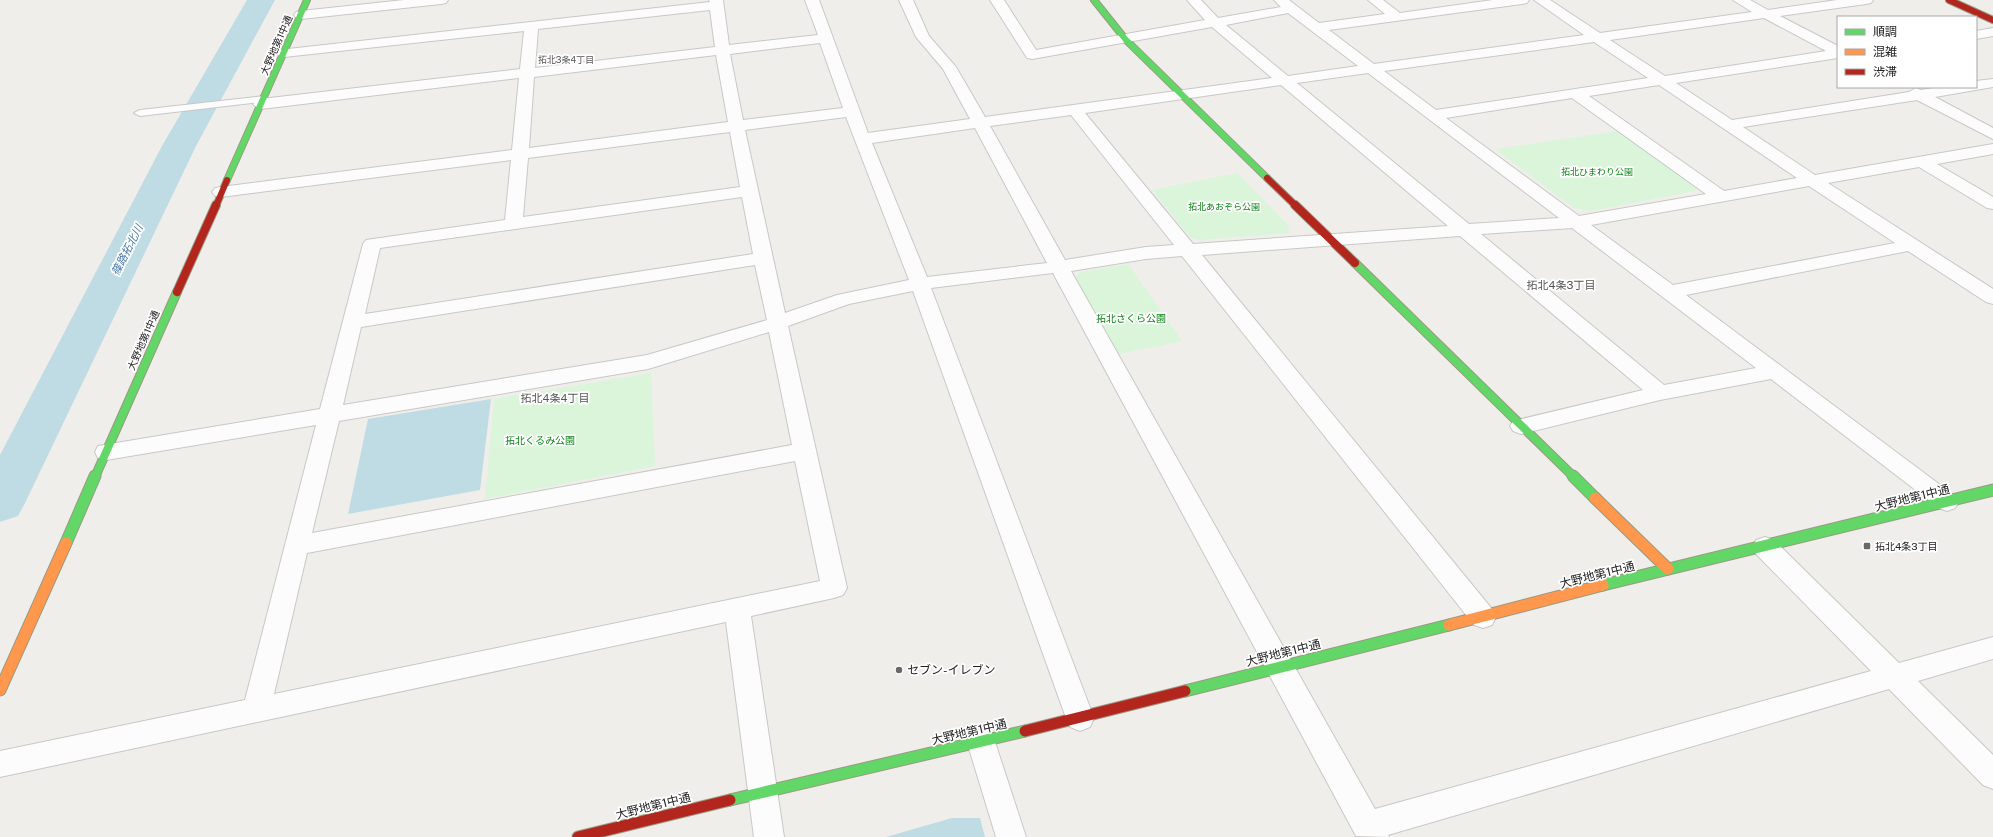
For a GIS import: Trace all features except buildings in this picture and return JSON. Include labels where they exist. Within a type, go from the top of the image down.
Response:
[{"type":"street","name":"大野地第1中通","points":[[0,690],[307,0]]},
{"type":"street","points":[[301,15],[440,0]]},
{"type":"street","points":[[812,0],[862,139],[920,284],[1080,718]]},
{"type":"street","points":[[906,0],[922,37],[949,67],[1371,831],[1993,648]]},
{"type":"street","points":[[997,0],[1032,55],[1126,40],[1215,23],[1286,5],[1775,371],[1947,502]]},
{"type":"street","points":[[1094,0],[1126,40],[1668,569]]},
{"type":"street","points":[[1194,0],[1215,23],[1660,393]]},
{"type":"street","points":[[1375,0],[1396,17]]},
{"type":"street","points":[[1316,28],[1396,17],[1459,4],[1522,0]]},
{"type":"street","points":[[1541,0],[1813,181],[1993,298]]},
{"type":"street","points":[[1740,0],[1837,52]]},
{"type":"street","points":[[862,139],[1766,14],[1840,2],[1866,0]]},
{"type":"street","points":[[1949,0],[1993,20]]},
{"type":"street","points":[[0,764],[834,588],[749,191],[722,50],[717,3],[531,26],[284,53]]},
{"type":"street","points":[[514,224],[531,26]]},
{"type":"street","points":[[1977,34],[1993,32]]},
{"type":"street","points":[[262,101],[527,74],[826,38]]},
{"type":"street","points":[[1432,115],[1663,81],[1837,53]]},
{"type":"street","points":[[1977,86],[1993,83]]},
{"type":"street","points":[[1906,88],[1993,134]]},
{"type":"street","points":[[1729,125],[1962,88]]},
{"type":"street","points":[[1576,94],[1721,198]]},
{"type":"street","points":[[1075,110],[1483,617]]},
{"type":"street","points":[[221,192],[853,111]]},
{"type":"street","points":[[106,452],[648,362],[778,323],[844,300],[920,284],[1060,267],[1146,253],[1332,241],[1575,222],[1721,198],[1993,149]]},
{"type":"street","points":[[1922,162],[1993,204]]},
{"type":"street","points":[[256,710],[372,244],[749,191]]},
{"type":"street","points":[[1669,292],[1911,245]]},
{"type":"street","points":[[352,322],[764,258]]},
{"type":"street","points":[[1521,426],[1660,393],[1775,371]]},
{"type":"street","points":[[296,546],[805,451]]},
{"type":"street","name":"大野地第1中通","points":[[578,837],[1080,718],[1279,666],[1483,617],[1668,569],[1765,547],[1993,490]]},
{"type":"street","points":[[1765,547],[1993,775]]},
{"type":"street","points":[[737,608],[769,837]]},
{"type":"street","points":[[981,742],[1011,837]]},
{"type":"lane","points":[[140,113],[222,103],[262,101]]},
{"type":"green space","name":"拓北ひまわり公園","points":[[1618,131],[1697,188],[1695,191],[1591,211],[1574,208],[1495,149]]},
{"type":"green space","name":"拓北あおぞら公園","points":[[1237,173],[1289,226],[1288,233],[1199,240],[1190,237],[1152,190]]},
{"type":"green space","name":"拓北さくら公園","points":[[1128,264],[1182,341],[1119,354],[1075,279],[1080,272]]},
{"type":"green space","name":"拓北くるみ公園","points":[[651,373],[655,466],[485,499],[494,399]]},
{"type":"water","points":[[491,399],[480,490],[348,514],[368,419]]},
{"type":"water","points":[[952,818],[980,818],[985,837],[886,837]]},
{"type":"waterway","name":"篠路拓北川","points":[[0,503],[179,146],[261,0]]},
{"type":"traffic: fast","points":[[227,180],[307,0]]},
{"type":"traffic: fast","points":[[1094,0],[1126,40],[1267,178]]},
{"type":"traffic: fast","points":[[1355,263],[1595,498]]},
{"type":"traffic: fast","points":[[66,543],[177,292]]},
{"type":"traffic: fast","points":[[1603,585],[1993,490]]},
{"type":"traffic: fast","points":[[1185,691],[1449,625]]},
{"type":"traffic: fast","points":[[730,800],[1025,731]]},
{"type":"traffic: slow","points":[[1595,498],[1668,569]]},
{"type":"traffic: slow","points":[[0,690],[66,543]]},
{"type":"traffic: slow","points":[[1449,625],[1603,585]]},
{"type":"traffic: jam","points":[[1949,0],[1993,20]]},
{"type":"traffic: jam","points":[[1267,178],[1355,263]]},
{"type":"traffic: jam","points":[[177,292],[227,180]]},
{"type":"traffic: jam","points":[[1025,731],[1185,691]]},
{"type":"traffic: jam","points":[[578,837],[730,800]]},
{"type":"place","name":"拓北4条3丁目","points":[[1867,546]]},
{"type":"place","name":"セブン-イレブン","points":[[899,670]]},
{"type":"district","name":"拓北3条4丁目","points":[[566,60]]},
{"type":"district","name":"拓北4条3丁目","points":[[1561,285]]},
{"type":"district","name":"拓北4条4丁目","points":[[555,398]]}]
